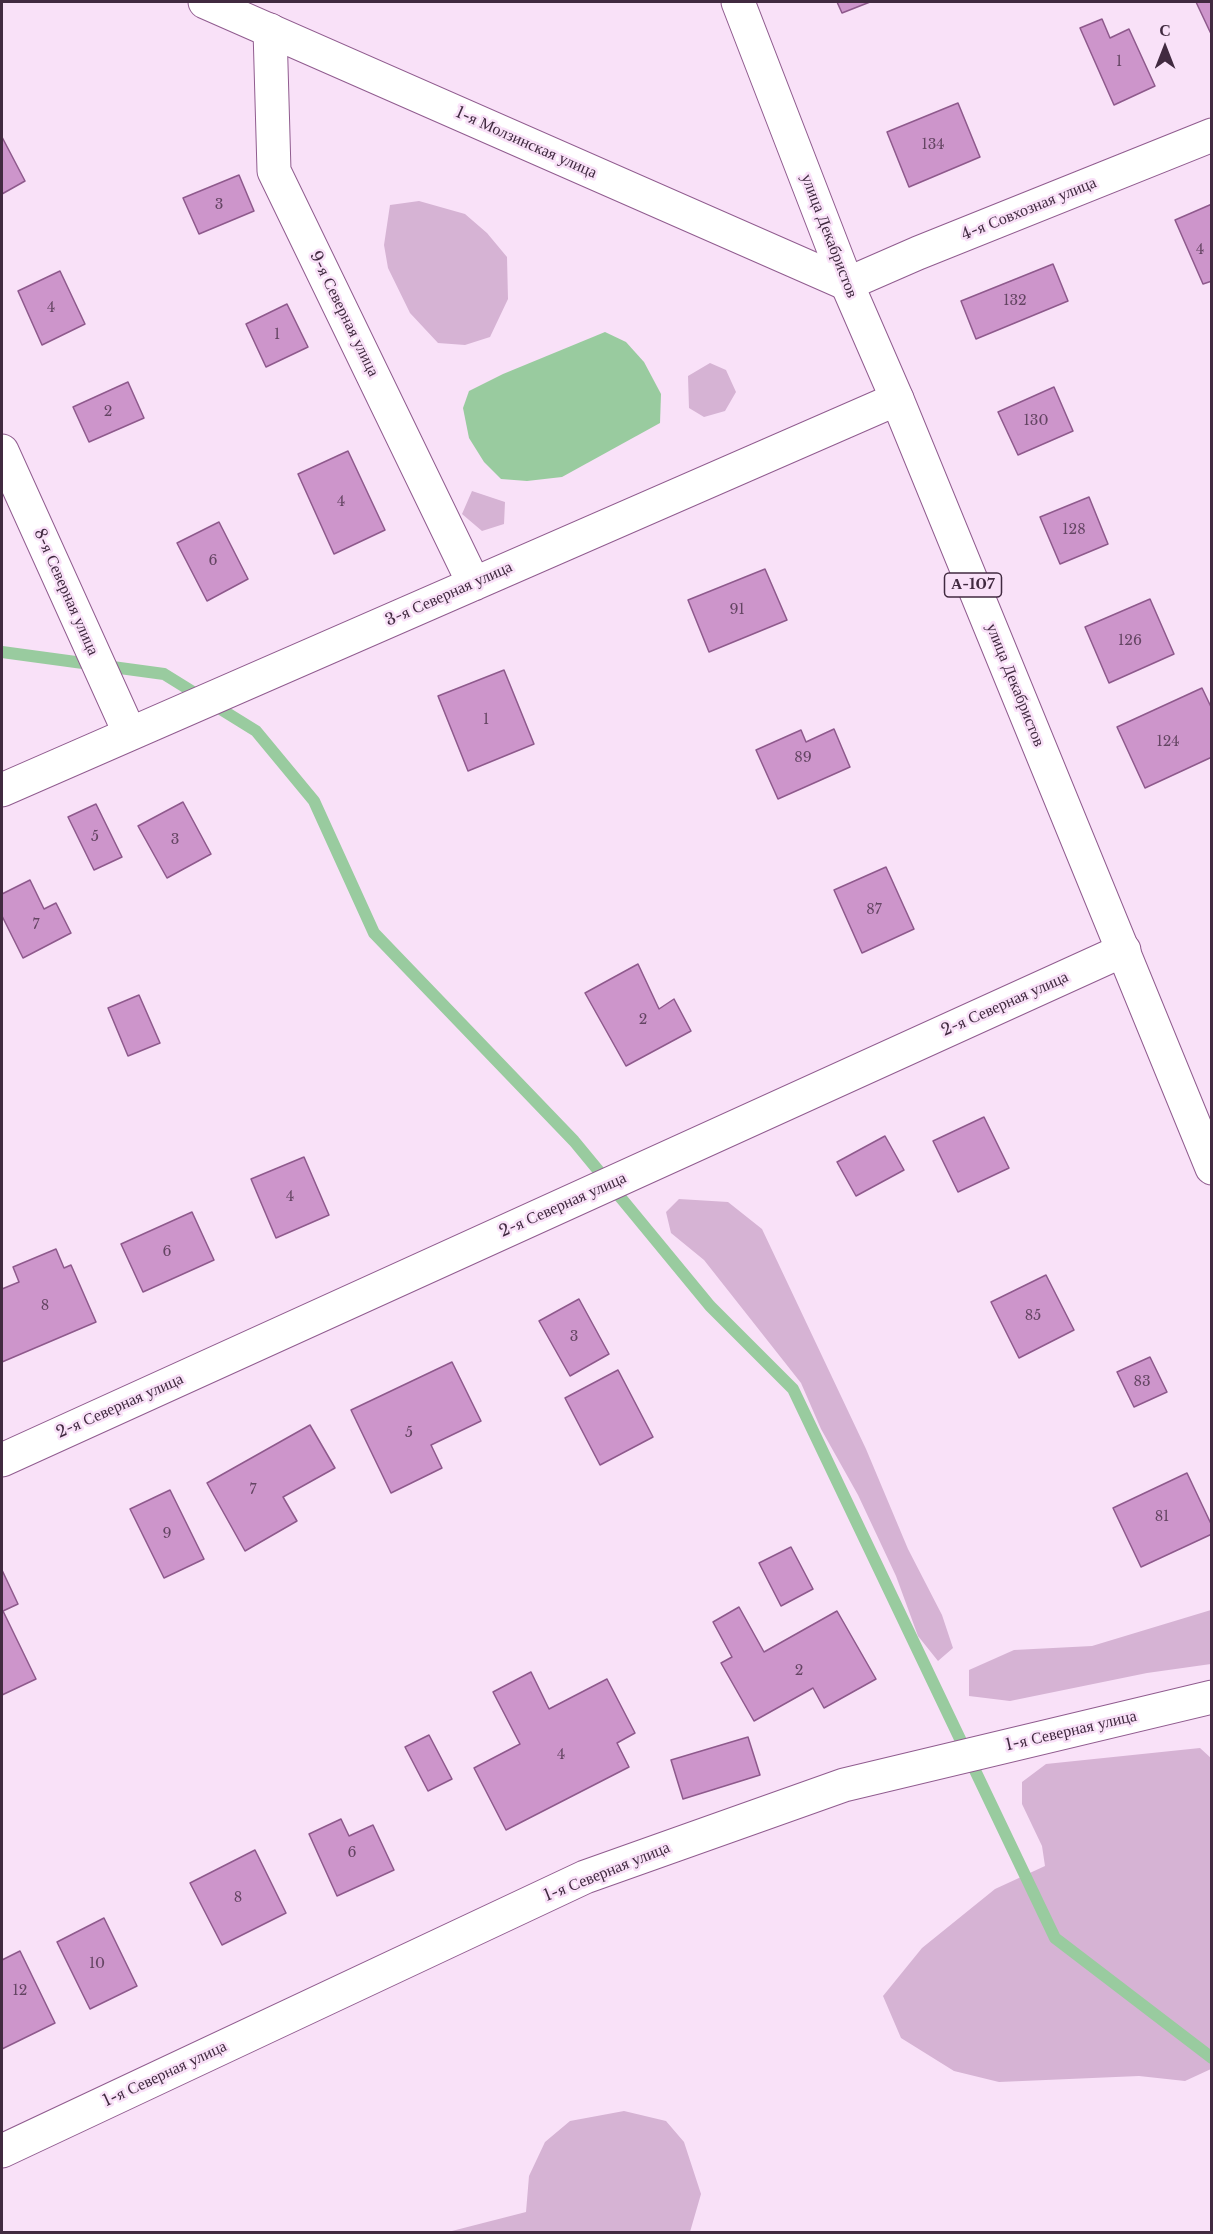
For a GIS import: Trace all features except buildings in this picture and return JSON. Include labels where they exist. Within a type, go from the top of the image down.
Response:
[{"type":"main road","name":"1-я Молзинская улица","points":[[205,2],[847,284]]},
{"type":"main road","name":"улица Декабристов","points":[[738,2],[847,284],[897,399],[1212,1168]]},
{"type":"main road","name":"9-я Северная улица","points":[[270,30],[274,171],[474,584]]},
{"type":"main road","name":"4-я Совхозная улица","points":[[847,284],[918,253],[1212,135]]},
{"type":"main road","name":"3-я Северная улица","points":[[2,790],[897,399]]},
{"type":"main road","name":"8-я Северная улица","points":[[2,451],[130,734]]},
{"type":"main road","name":"2-я Северная улица","points":[[2,1460],[1124,950]]},
{"type":"main road","name":"1-я Северная улица","points":[[2,2151],[585,1877],[844,1785],[1212,1697]]},
{"type":"shaded area","points":[[419,201],[465,214],[487,233],[507,257],[508,299],[490,337],[465,345],[438,343],[410,313],[388,268],[384,245],[390,205]]},
{"type":"shaded area","points":[[605,332],[626,342],[644,362],[661,394],[660,423],[562,477],[527,481],[501,479],[484,462],[469,438],[463,408],[469,391],[503,374]]},
{"type":"shaded area","points":[[710,363],[726,370],[736,392],[725,411],[704,417],[689,408],[688,376]]},
{"type":"shaded area","points":[[472,491],[505,502],[504,524],[482,531],[462,514]]},
{"type":"shaded area","points":[[679,1199],[728,1202],[762,1229],[866,1449],[908,1549],[942,1615],[953,1648],[938,1661],[918,1636],[896,1576],[858,1495],[821,1429],[801,1383],[704,1260],[671,1233],[666,1212]]},
{"type":"shaded area","points":[[1211,1610],[1211,1664],[1147,1673],[1010,1701],[969,1696],[969,1670],[1014,1650],[1092,1646]]},
{"type":"shaded area","points":[[1200,1748],[1212,1759],[1211,2069],[1185,2081],[1139,2076],[999,2082],[954,2071],[901,2038],[883,1996],[922,1948],[995,1889],[1045,1866],[1042,1846],[1022,1804],[1022,1782],[1046,1764]]},
{"type":"shaded area","points":[[624,2111],[666,2121],[684,2142],[701,2194],[690,2232],[448,2232],[526,2212],[529,2176],[545,2142],[570,2121]]},
{"type":"waterway","points":[[2,652],[164,674],[256,731],[314,801],[374,933],[574,1141],[710,1306],[793,1389],[1055,1938],[1212,2058]]}]
